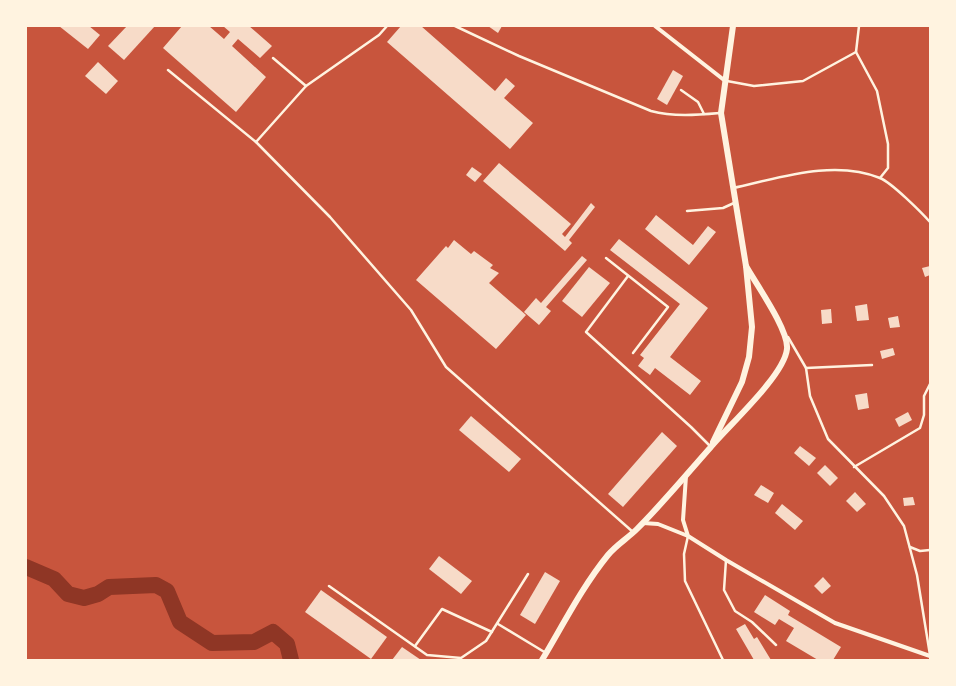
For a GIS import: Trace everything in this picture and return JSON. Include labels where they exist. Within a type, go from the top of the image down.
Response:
[{"type":"street","points":[[655,26],[724,80]]},
{"type":"street","points":[[710,447],[742,382],[749,356],[752,327],[746,266],[734,203],[721,113],[724,80],[733,26]]},
{"type":"street","points":[[542,660],[588,582],[609,554],[643,523],[710,447],[735,423],[785,360],[787,340],[782,328],[746,266]]},
{"type":"street","points":[[686,476],[683,520],[688,536]]},
{"type":"street","points":[[643,523],[658,524],[688,536],[726,560],[835,623],[930,656]]},
{"type":"lane","points":[[256,142],[306,86],[379,35],[387,26]]},
{"type":"lane","points":[[455,26],[520,56],[651,111],[660,113],[721,113]]},
{"type":"lane","points":[[859,26],[856,52],[877,91],[888,144],[888,168],[880,178]]},
{"type":"lane","points":[[724,80],[754,86],[803,82],[856,52]]},
{"type":"lane","points":[[273,58],[306,86]]},
{"type":"lane","points":[[168,70],[256,142],[330,217],[411,310],[446,367],[633,532]]},
{"type":"lane","points":[[681,90],[698,102],[704,114]]},
{"type":"lane","points":[[732,188],[799,173],[844,170],[880,178],[930,222]]},
{"type":"lane","points":[[687,211],[722,208],[734,203]]},
{"type":"lane","points":[[606,258],[668,307],[633,352]]},
{"type":"lane","points":[[628,276],[586,332],[691,427],[710,447]]},
{"type":"lane","points":[[782,328],[806,368],[810,396],[828,439],[884,496],[904,526],[917,575],[930,656]]},
{"type":"lane","points":[[806,368],[872,365]]},
{"type":"lane","points":[[854,467],[920,428],[924,414],[924,396],[930,384]]},
{"type":"lane","points":[[688,536],[684,554],[685,581],[723,660]]},
{"type":"lane","points":[[909,546],[920,551],[930,550]]},
{"type":"lane","points":[[726,560],[724,590],[735,611],[752,622],[776,645]]},
{"type":"lane","points":[[329,586],[427,655],[461,658],[486,641],[528,574]]},
{"type":"lane","points":[[414,646],[442,609],[492,632]]},
{"type":"lane","points":[[498,624],[546,654]]},
{"type":"building","points":[[59,26],[89,26],[100,35],[88,49]]},
{"type":"building","points":[[127,26],[155,26],[124,60],[108,46]]},
{"type":"building","points":[[182,26],[209,26],[224,39],[230,32],[223,26],[249,26],[272,46],[260,58],[238,39],[232,46],[266,77],[236,112],[163,48]]},
{"type":"building","points":[[401,26],[421,26],[495,91],[506,78],[515,86],[504,98],[533,123],[510,149],[387,42]]},
{"type":"building","points":[[488,26],[502,26],[498,33]]},
{"type":"building","points":[[98,62],[118,81],[106,94],[85,76]]},
{"type":"building","points":[[673,70],[683,76],[667,105],[657,99]]},
{"type":"building","points":[[499,163],[571,224],[562,234],[565,237],[591,203],[595,207],[569,240],[572,243],[565,251],[483,181]]},
{"type":"building","points":[[472,167],[482,174],[475,182],[466,175]]},
{"type":"building","points":[[656,215],[693,245],[708,226],[716,232],[689,265],[645,229]]},
{"type":"building","points":[[619,239],[708,308],[670,357],[701,381],[690,395],[655,368],[650,375],[638,366],[644,358],[640,355],[680,304],[610,250]]},
{"type":"building","points":[[454,240],[471,254],[474,251],[493,265],[490,268],[499,273],[489,283],[526,315],[496,349],[416,280],[446,246],[448,248]]},
{"type":"building","points":[[582,256],[587,260],[546,307],[551,311],[539,325],[524,312],[536,298],[541,303]]},
{"type":"building","points":[[930,266],[930,275],[925,277],[922,268]]},
{"type":"building","points":[[589,267],[610,283],[582,317],[562,301]]},
{"type":"building","points":[[867,304],[869,320],[857,321],[855,306]]},
{"type":"building","points":[[831,309],[832,323],[822,324],[821,310]]},
{"type":"building","points":[[898,316],[900,327],[890,328],[888,318]]},
{"type":"building","points":[[893,348],[895,355],[882,359],[880,351]]},
{"type":"building","points":[[867,393],[869,408],[858,410],[855,395]]},
{"type":"building","points":[[908,412],[912,420],[899,427],[895,419]]},
{"type":"building","points":[[471,416],[521,459],[509,472],[459,430]]},
{"type":"building","points":[[662,432],[677,446],[623,507],[608,494]]},
{"type":"building","points":[[800,446],[816,458],[809,466],[794,453]]},
{"type":"building","points":[[825,465],[838,478],[830,486],[817,473]]},
{"type":"building","points":[[761,485],[774,493],[768,503],[754,495]]},
{"type":"building","points":[[855,492],[866,504],[857,512],[846,501]]},
{"type":"building","points":[[913,497],[915,505],[904,506],[903,498]]},
{"type":"building","points":[[782,504],[803,521],[795,530],[775,513]]},
{"type":"building","points":[[439,556],[472,581],[461,594],[429,569]]},
{"type":"building","points":[[545,572],[560,581],[535,624],[520,615]]},
{"type":"building","points":[[823,577],[831,586],[822,594],[814,586]]},
{"type":"building","points":[[321,590],[387,637],[371,659],[305,612]]},
{"type":"building","points":[[765,595],[790,611],[788,615],[841,647],[833,660],[818,660],[786,641],[794,628],[779,619],[775,625],[754,612]]},
{"type":"building","points":[[745,624],[754,639],[757,637],[771,660],[754,660],[736,629]]},
{"type":"building","points":[[402,647],[421,660],[392,660]]},
{"type":"waterway","points":[[26,567],[54,579],[68,594],[84,598],[98,594],[109,587],[156,585],[167,591],[180,622],[212,643],[254,642],[273,632],[287,644],[291,660]]}]
